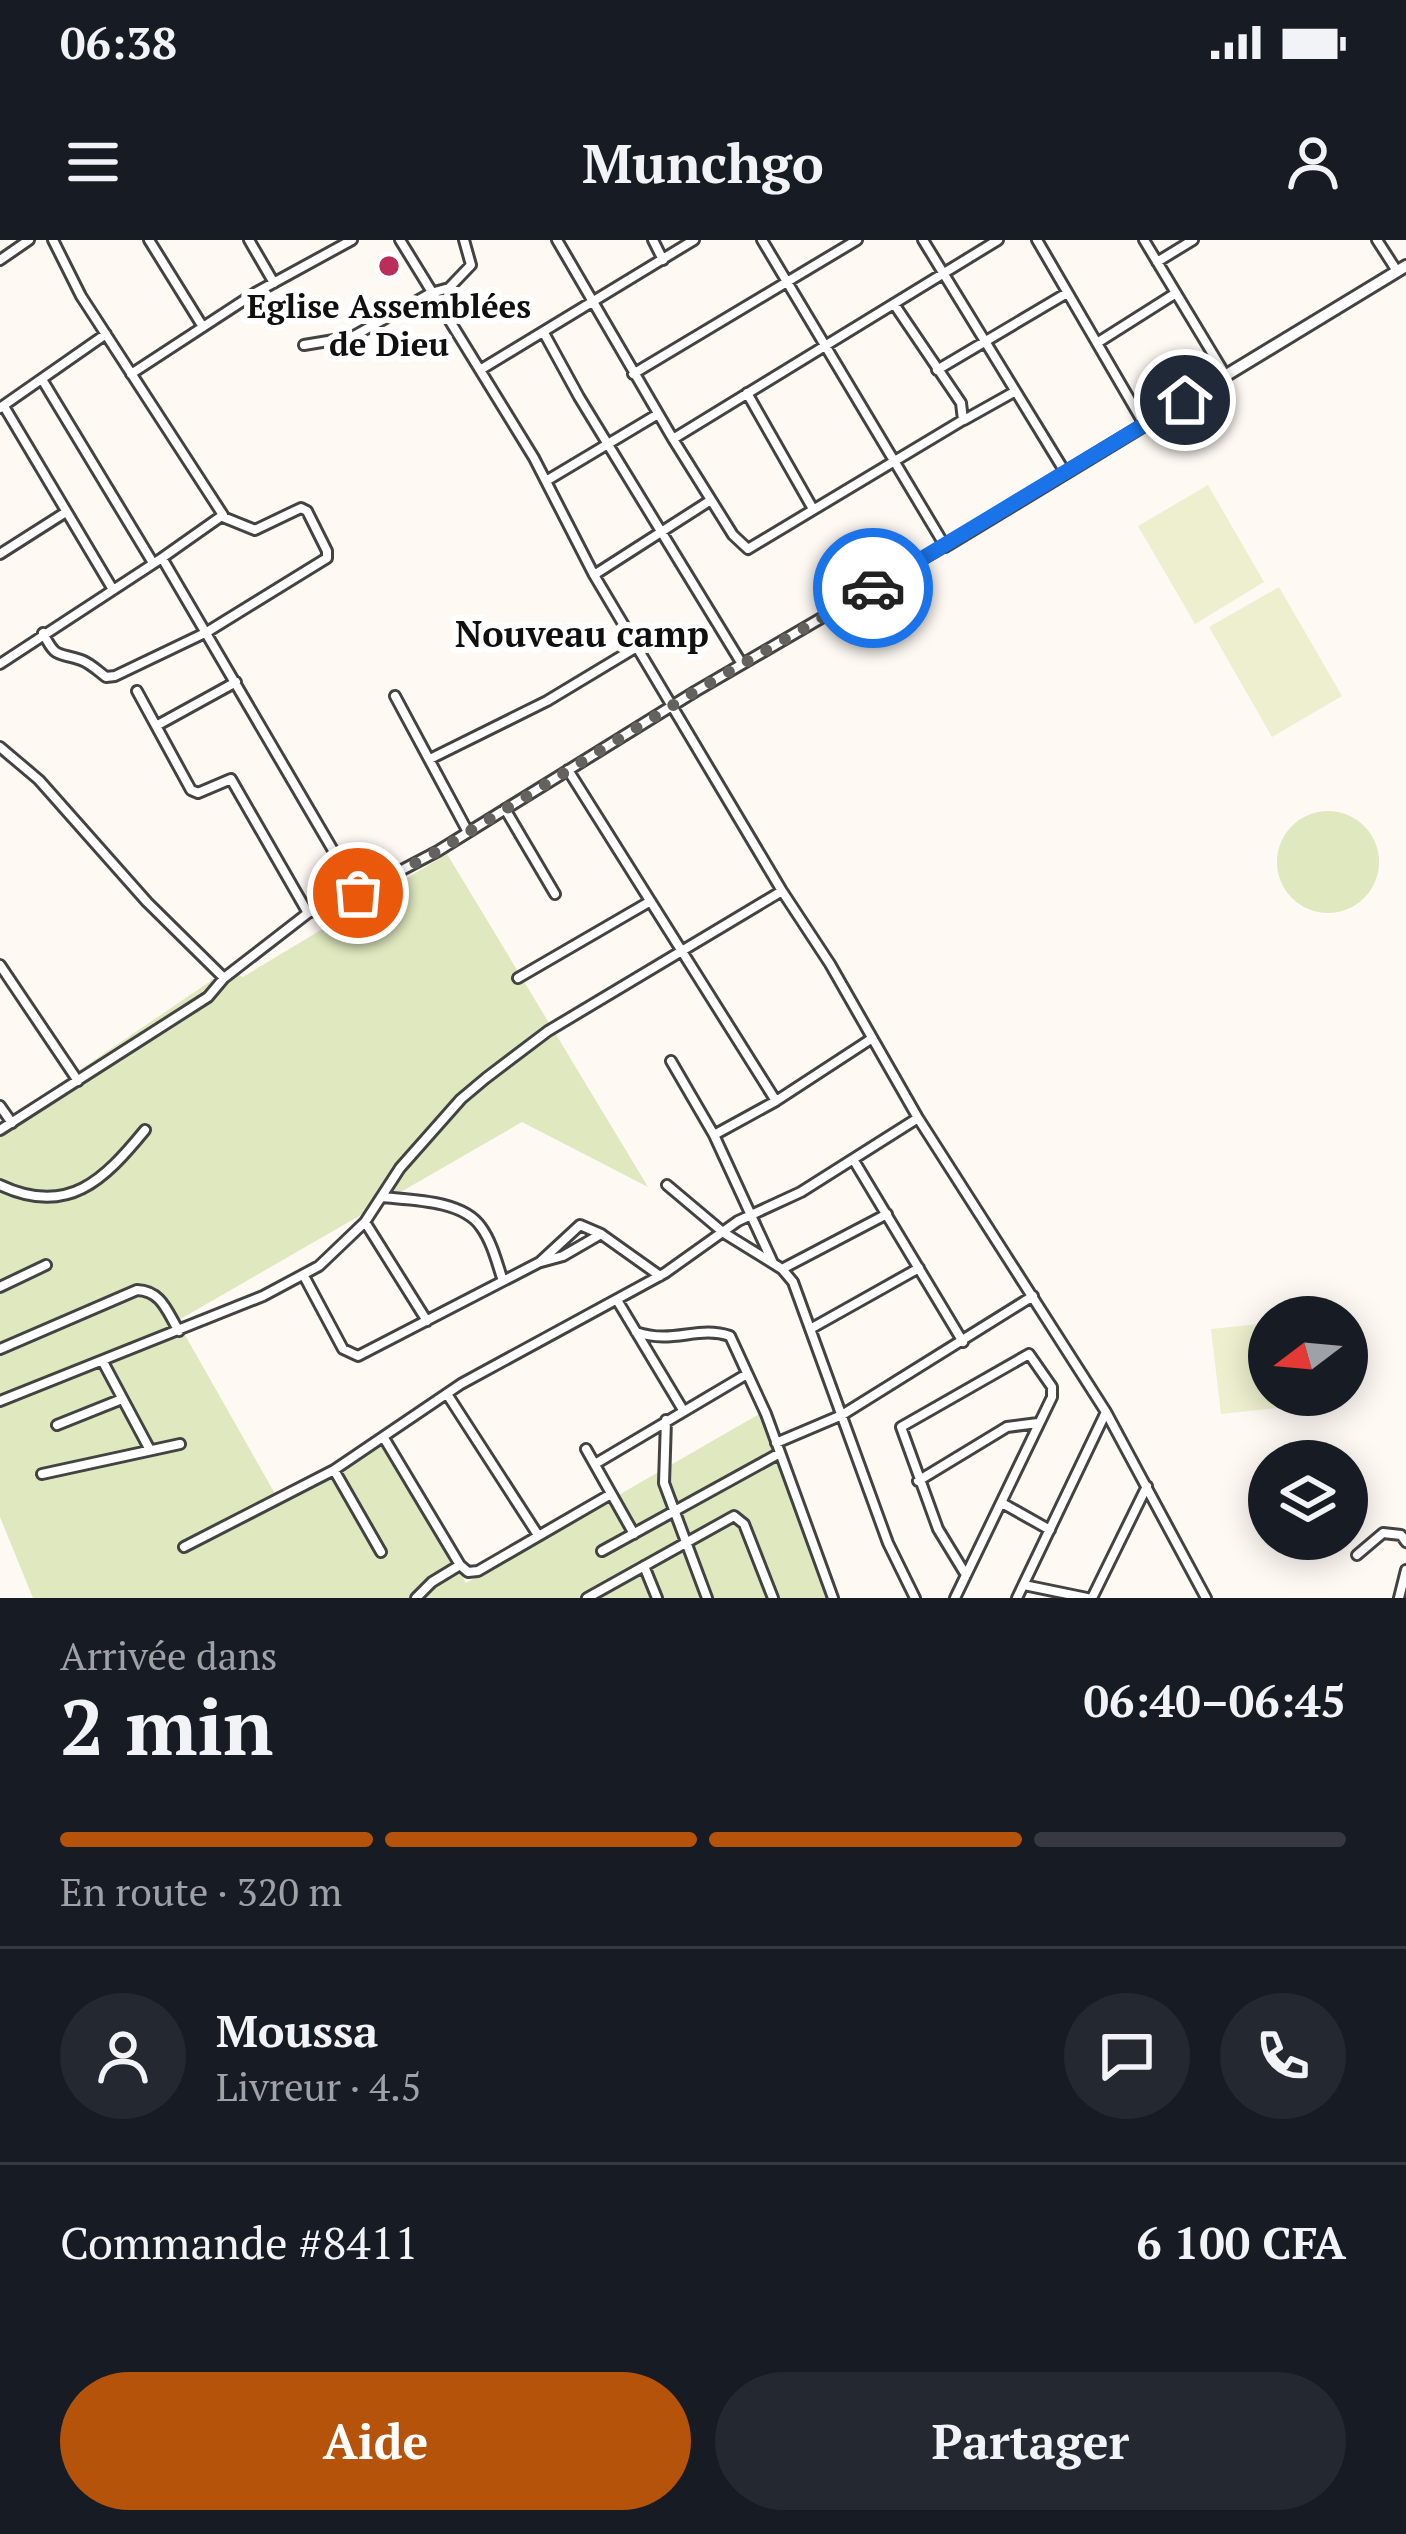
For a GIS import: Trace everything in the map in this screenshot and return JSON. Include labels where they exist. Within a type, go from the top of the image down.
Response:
[{"type":"street","points":[[0,260],[29,240]]},
{"type":"street","points":[[43,633],[51,650],[61,657],[86,661],[106,677],[207,632],[327,558],[301,508],[255,530],[223,518],[81,296],[53,240]]},
{"type":"street","points":[[148,240],[203,327]]},
{"type":"street","points":[[131,374],[274,283],[352,240]]},
{"type":"street","points":[[400,240],[546,482],[635,648],[830,964],[918,1118],[1106,1412],[1206,1598]]},
{"type":"street","points":[[304,345],[352,337],[431,293],[449,288],[470,268],[472,260],[464,240]]},
{"type":"street","points":[[557,240],[673,439],[738,542],[748,549],[1014,392]]},
{"type":"street","points":[[653,240],[663,260]]},
{"type":"street","points":[[480,370],[694,240]]},
{"type":"street","points":[[762,240],[945,546]]},
{"type":"street","points":[[633,374],[857,240]]},
{"type":"street","points":[[923,240],[1064,472]]},
{"type":"street","points":[[673,439],[998,240]]},
{"type":"street","points":[[1037,240],[1144,424]]},
{"type":"street","points":[[1144,240],[1226,376]]},
{"type":"street","points":[[1157,262],[1193,240]]},
{"type":"street","points":[[0,1130],[208,997],[224,978],[308,913],[358,893],[469,832],[1401,269],[1377,240]]},
{"type":"street","points":[[251,241],[274,283]]},
{"type":"street","points":[[937,370],[1067,293]]},
{"type":"street","points":[[1096,343],[1176,293]]},
{"type":"street","points":[[895,304],[961,403],[963,421]]},
{"type":"street","points":[[544,333],[742,664]]},
{"type":"street","points":[[106,334],[2,408],[112,588]]},
{"type":"street","points":[[43,381],[207,632],[358,893]]},
{"type":"street","points":[[747,393],[813,509]]},
{"type":"street","points":[[546,482],[658,414]]},
{"type":"street","points":[[594,574],[711,500]]},
{"type":"street","points":[[0,554],[66,512]]},
{"type":"street","points":[[0,664],[223,518]]},
{"type":"street","points":[[430,759],[547,701],[635,648]]},
{"type":"street","points":[[156,726],[236,682]]},
{"type":"street","points":[[136,691],[195,793],[231,779],[308,913]]},
{"type":"street","points":[[395,696],[469,832]]},
{"type":"street","points":[[0,747],[39,780],[147,902],[224,978]]},
{"type":"street","points":[[568,770],[776,1101]]},
{"type":"street","points":[[505,809],[556,893]]},
{"type":"street","points":[[0,1401],[304,1276],[365,1222],[400,1168],[486,1078],[548,1031],[782,890]]},
{"type":"street","points":[[518,978],[650,902]]},
{"type":"street","points":[[0,965],[78,1081]]},
{"type":"street","points":[[714,1136],[871,1038]]},
{"type":"street","points":[[671,1061],[714,1136],[773,1263]]},
{"type":"street","points":[[0,1106],[12,1124]]},
{"type":"street","points":[[184,1547],[334,1470],[447,1394],[660,1276],[750,1216],[801,1192],[918,1118]]},
{"type":"street","points":[[0,1186],[51,1197],[78,1192],[102,1179],[145,1130]]},
{"type":"street","points":[[853,1159],[963,1342]]},
{"type":"street","points":[[667,1185],[793,1282],[888,1543],[915,1598]]},
{"type":"street","points":[[382,1197],[419,1201],[473,1218],[488,1240],[503,1281]]},
{"type":"street","points":[[782,1269],[887,1213]]},
{"type":"street","points":[[365,1222],[427,1321]]},
{"type":"street","points":[[540,1262],[580,1225],[601,1234],[660,1276]]},
{"type":"street","points":[[304,1276],[343,1349],[350,1354],[365,1353],[601,1234]]},
{"type":"street","points":[[0,1287],[46,1265]]},
{"type":"street","points":[[812,1328],[919,1268]]},
{"type":"street","points":[[0,1349],[137,1290],[159,1297],[178,1331]]},
{"type":"street","points":[[602,1551],[842,1415],[1033,1296]]},
{"type":"street","points":[[617,1300],[683,1410]]},
{"type":"street","points":[[636,1332],[658,1339],[726,1333],[778,1448],[833,1598]]},
{"type":"street","points":[[955,1598],[1002,1503],[1053,1393],[1029,1354],[901,1427],[938,1529],[966,1575]]},
{"type":"street","points":[[103,1362],[150,1450]]},
{"type":"street","points":[[595,1464],[747,1374]]},
{"type":"street","points":[[447,1394],[538,1535]]},
{"type":"street","points":[[56,1425],[122,1399]]},
{"type":"street","points":[[1017,1598],[1106,1412]]},
{"type":"street","points":[[666,1420],[664,1483],[707,1598]]},
{"type":"street","points":[[918,1481],[1007,1427],[1039,1423]]},
{"type":"street","points":[[384,1438],[468,1572],[611,1494]]},
{"type":"street","points":[[42,1474],[180,1444]]},
{"type":"street","points":[[586,1449],[634,1534]]},
{"type":"street","points":[[334,1470],[381,1552]]},
{"type":"street","points":[[1023,1585],[1090,1598],[1148,1485]]},
{"type":"street","points":[[1002,1503],[1050,1530]]},
{"type":"street","points":[[587,1598],[604,1594],[726,1518],[740,1519],[773,1598]]},
{"type":"street","points":[[1368,1546],[1383,1533],[1401,1535],[1406,1542]]},
{"type":"street","points":[[416,1598],[460,1565]]},
{"type":"street","points":[[644,1566],[657,1598]]},
{"type":"street","points":[[1399,1598],[1406,1570]]},
{"type":"green space","points":[[1208,485],[1264,582],[1195,624],[1138,526]]},
{"type":"green space","points":[[1279,587],[1342,696],[1272,737],[1209,627]]},
{"type":"green space","points":[[1328,811],[1348,815],[1364,826],[1375,842],[1379,862],[1375,882],[1364,898],[1348,909],[1328,913],[1308,909],[1292,898],[1281,882],[1277,862],[1281,842],[1292,826],[1308,815]]},
{"type":"green space","points":[[447,854],[648,1187],[522,1122],[177,1321],[278,1499],[384,1439],[466,1583],[768,1409],[838,1598],[33,1598],[0,1517],[0,1124],[227,970],[243,977]]},
{"type":"green space","points":[[1248,1325],[1248,1411],[1221,1414],[1211,1329]]},
{"type":"way so far","points":[[358,893],[438,851],[873,588]]},
{"type":"place","name":"Eglise Assemblées de Dieu","points":[[389,266]]},
{"type":"district","name":"Nouveau camp","points":[[582,633]]},
{"type":"route","points":[[873,588],[1185,400]]}]
